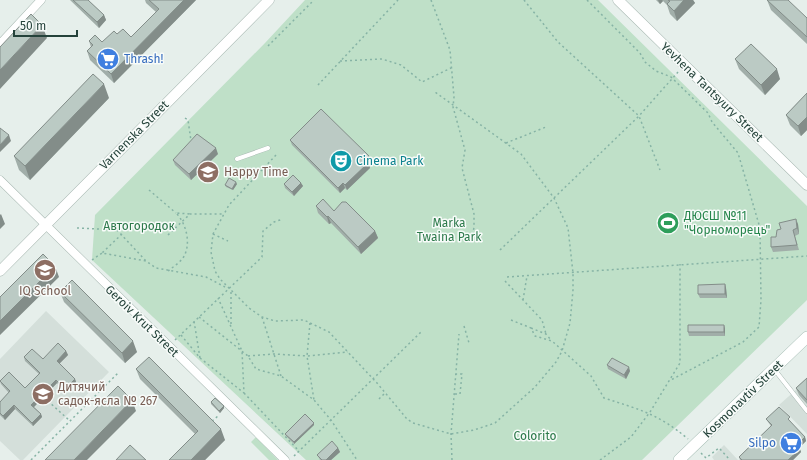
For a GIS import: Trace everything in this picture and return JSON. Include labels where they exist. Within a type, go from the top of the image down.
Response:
[{"type":"main road","name":"Kosmonavtiv Street","points":[[679,460],[807,337]]},
{"type":"street","points":[[0,44],[41,0]]},
{"type":"street","name":"Varnenska Street","points":[[0,271],[269,0]]},
{"type":"street","name":"Yevhena Tantsyury Street","points":[[618,0],[807,185]]},
{"type":"street","name":"Geroiv Krut Street","points":[[0,180],[44,225],[285,460]]},
{"type":"lane","points":[[237,159],[268,148]]},
{"type":"lane","points":[[774,369],[807,411]]},
{"type":"path","points":[[268,46],[314,0]]},
{"type":"path","points":[[318,85],[398,0]]},
{"type":"path","points":[[431,0],[450,50],[454,97],[453,107],[465,150],[462,168],[474,214],[472,238]]},
{"type":"path","points":[[524,0],[558,42],[639,116],[660,170]]},
{"type":"path","points":[[588,0],[640,53],[645,62],[656,71],[672,78],[708,113],[712,122],[738,153],[760,228],[759,260],[761,300],[759,327],[743,342],[669,381]]},
{"type":"path","points":[[340,61],[382,59],[401,65],[422,82],[451,68]]},
{"type":"path","points":[[500,250],[639,116],[685,65]]},
{"type":"path","points":[[276,155],[229,205],[213,234],[211,252],[214,266],[220,279],[227,288],[249,308],[262,317],[275,321],[304,320],[329,332],[373,379],[407,419],[413,423],[452,434],[474,430],[494,423],[535,388],[556,362],[562,351],[571,317],[573,273],[568,228],[554,198],[521,154],[453,107],[435,92]]},
{"type":"path","points":[[185,118],[188,120],[192,147]]},
{"type":"path","points":[[506,143],[546,127]]},
{"type":"path","points":[[149,190],[183,220],[187,233],[184,256],[168,271]]},
{"type":"path","points":[[176,213],[223,214]]},
{"type":"path","points":[[168,234],[190,214]]},
{"type":"path","points":[[174,340],[181,335],[227,288],[262,257],[263,231],[274,222],[283,219]]},
{"type":"path","points":[[77,228],[116,230],[122,234],[146,261],[156,268],[206,277],[227,288]]},
{"type":"path","points":[[92,260],[102,253],[122,234]]},
{"type":"path","points":[[213,234],[228,241]]},
{"type":"path","points":[[102,253],[146,261]]},
{"type":"path","points":[[507,277],[807,256]]},
{"type":"path","points":[[600,460],[631,437],[650,412],[680,363],[680,264]]},
{"type":"path","points":[[523,300],[527,276]]},
{"type":"path","points":[[506,281],[542,320],[546,334],[552,341],[591,376],[604,398],[650,412],[676,428],[689,439]]},
{"type":"path","points":[[231,292],[231,324]]},
{"type":"path","points":[[218,298],[242,351],[244,393]]},
{"type":"path","points":[[199,317],[248,356],[256,369],[281,376],[314,400],[331,420],[357,460]]},
{"type":"path","points":[[262,317],[281,376]]},
{"type":"path","points":[[511,320],[546,334]]},
{"type":"path","points":[[194,321],[200,358]]},
{"type":"path","points":[[310,323],[307,356],[314,400]]},
{"type":"path","points":[[464,326],[469,343]]},
{"type":"path","points":[[531,328],[535,336],[552,341]]},
{"type":"path","points":[[294,456],[421,332]]},
{"type":"path","points":[[452,460],[452,434],[459,334]]},
{"type":"path","points":[[181,335],[200,358],[244,393],[299,451]]},
{"type":"path","points":[[248,356],[274,354],[307,356],[348,352]]},
{"type":"path","points":[[31,460],[119,372]]},
{"type":"path","points":[[455,394],[460,394],[462,374],[456,374]]},
{"type":"path","points":[[379,399],[385,393]]},
{"type":"path","points":[[48,401],[70,421]]},
{"type":"path","points":[[208,425],[218,416]]},
{"type":"path","points":[[701,453],[706,458],[718,448],[730,460]]},
{"type":"shaded area","name":"Дитячий садок-ясла № 267","points":[[46,311],[109,372],[23,460],[20,460],[0,441],[0,359]]},
{"type":"shaded area","points":[[807,380],[807,434],[779,405]]},
{"type":"shaded area","points":[[724,445],[738,460],[714,460],[712,457]]},
{"type":"green space","name":"Marka Twaina Park","points":[[305,0],[598,0],[807,206],[807,300],[642,460],[306,460],[92,260],[95,215],[265,43]]},
{"type":"green space","points":[[256,437],[278,460],[269,460],[251,442]]},
{"type":"building","points":[[73,0],[88,0],[104,15],[97,22]]},
{"type":"building","points":[[149,0],[184,0],[111,74],[87,51],[93,45],[89,41],[95,35],[102,42],[114,31],[117,34],[123,29],[131,37],[159,9]]},
{"type":"building","points":[[668,0],[684,0],[674,11],[667,4],[670,1]]},
{"type":"building","points":[[767,0],[788,0],[807,18],[807,37]]},
{"type":"building","points":[[31,14],[42,25],[0,70],[0,47]]},
{"type":"building","points":[[751,44],[777,69],[761,85],[735,59]]},
{"type":"building","points":[[93,74],[104,84],[25,166],[14,156]]},
{"type":"building","points":[[807,93],[807,117],[798,126],[786,115]]},
{"type":"building","points":[[321,109],[369,156],[365,160],[368,163],[345,185],[343,183],[338,188],[290,140]]},
{"type":"building","points":[[0,128],[9,135],[0,145]]},
{"type":"building","points":[[197,134],[216,148],[189,174],[173,160]]},
{"type":"building","points":[[293,175],[301,183],[292,192],[284,184]]},
{"type":"building","points":[[229,178],[236,182],[232,189],[225,185]]},
{"type":"building","points":[[323,199],[334,211],[342,202],[346,202],[375,231],[358,247],[328,216],[327,217],[316,206]]},
{"type":"building","points":[[796,219],[797,228],[793,230],[797,245],[771,247],[771,237],[776,237],[777,230],[781,229],[779,223]]},
{"type":"building","points":[[43,254],[55,266],[0,321],[0,297]]},
{"type":"building","points":[[72,280],[133,341],[122,353],[60,292]]},
{"type":"building","points":[[725,284],[725,294],[698,294],[698,285]]},
{"type":"building","points":[[688,325],[724,325],[724,332],[688,332]]},
{"type":"building","points":[[58,343],[66,351],[57,361],[75,379],[65,389],[56,380],[31,405],[41,414],[32,423],[14,405],[3,416],[0,413],[0,402],[10,391],[0,381],[9,372],[25,388],[40,373],[24,357],[32,349],[43,359]]},
{"type":"building","points":[[149,357],[221,429],[191,460],[169,460],[198,431],[136,369]]},
{"type":"building","points":[[612,358],[629,367],[624,375],[607,365]]},
{"type":"building","points":[[807,378],[807,400],[796,388]]},
{"type":"building","points":[[118,386],[132,400],[74,460],[45,460]]},
{"type":"building","points":[[215,398],[224,406],[219,411],[211,402]]},
{"type":"building","points":[[779,407],[790,417],[788,419],[805,437],[797,445],[800,449],[788,460],[742,460],[739,457],[772,425],[766,419]]},
{"type":"building","points":[[305,414],[314,423],[294,442],[285,434]]},
{"type":"building","points":[[332,441],[338,448],[326,460],[322,460],[317,455]]},
{"type":"building","points":[[130,445],[146,460],[116,460]]},
{"type":"place","name":"Thrash!","points":[[108,59]]},
{"type":"place","name":"Cinema Park","points":[[341,161]]},
{"type":"place","name":"Happy Time","points":[[208,172]]},
{"type":"place","name":"ДЮСШ №11 \"Чорноморець\"","points":[[668,223]]},
{"type":"place","name":"IQ School","points":[[45,270]]},
{"type":"place","name":"Дитячий садок-ясла № 267","points":[[43,394]]},
{"type":"place","name":"Silpo","points":[[791,443]]},
{"type":"park label","name":"Автогородок","points":[[139,226]]},
{"type":"park label","name":"Colorito","points":[[535,436]]}]
